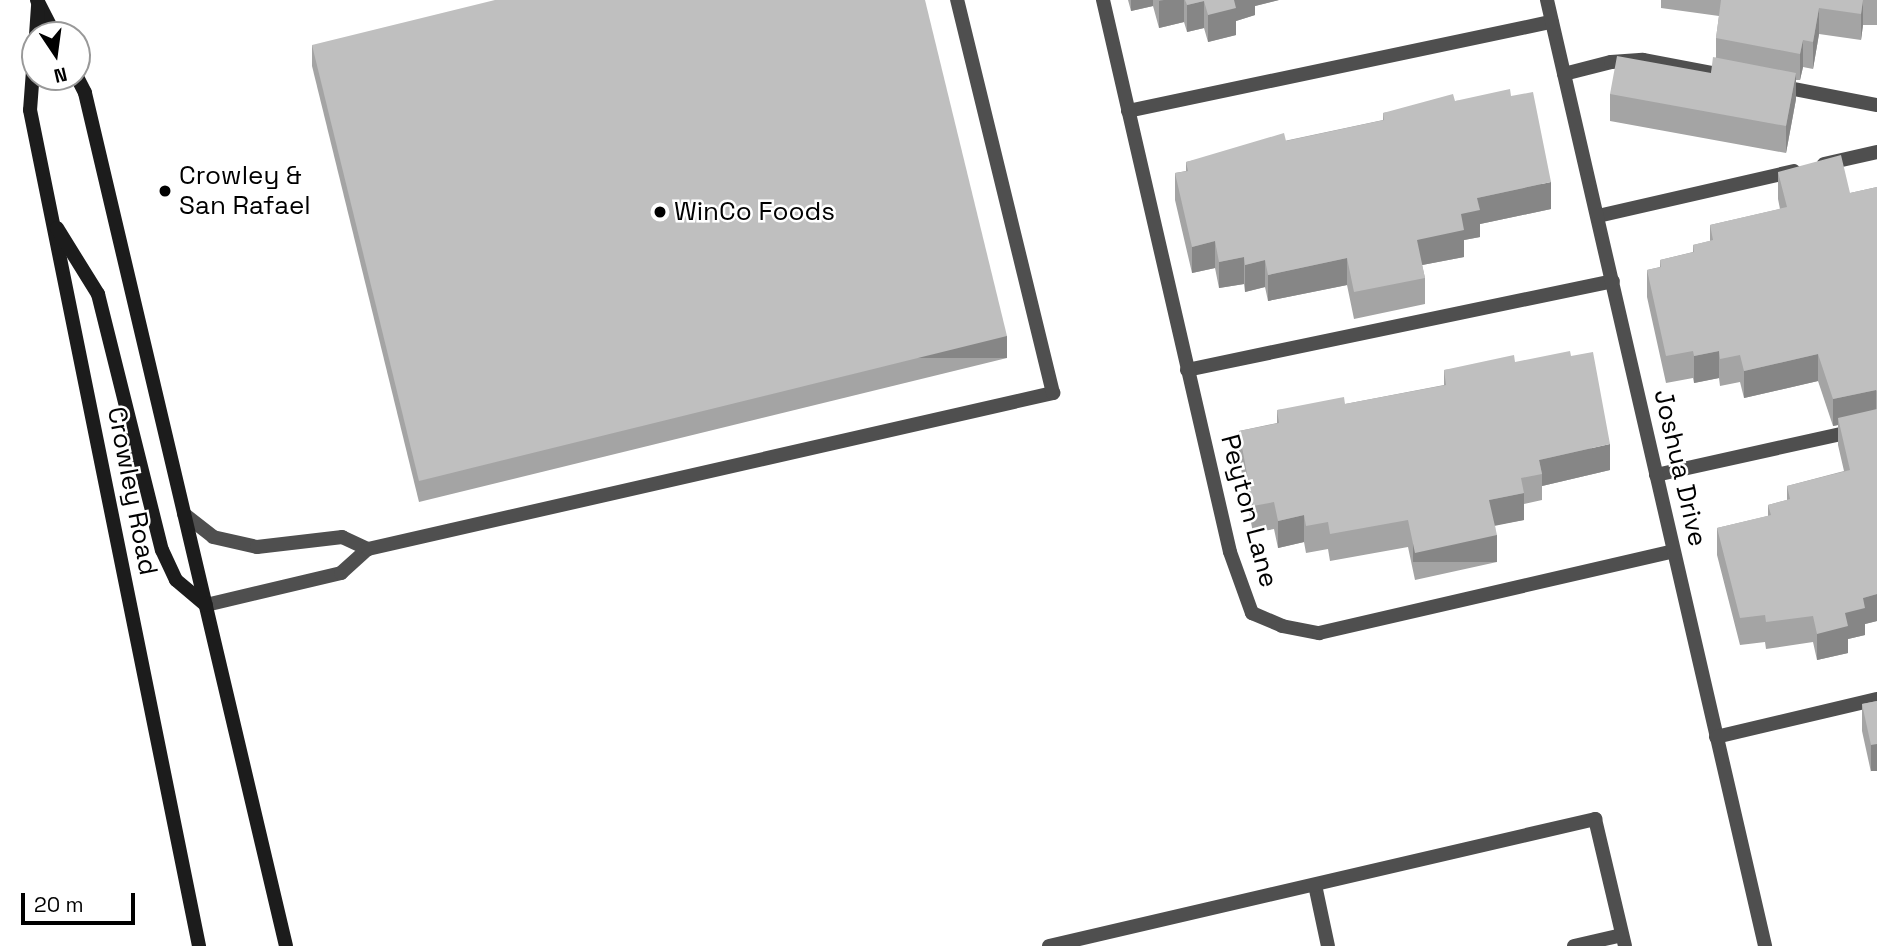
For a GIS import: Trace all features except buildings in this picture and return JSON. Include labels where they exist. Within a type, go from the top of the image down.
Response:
[{"type":"main road","points":[[38,21],[42,1]]},
{"type":"main road","points":[[42,1],[50,21]]},
{"type":"main road","name":"Crowley Road","points":[[31,91],[30,110],[200,946]]},
{"type":"main road","name":"Crowley Road","points":[[84,91],[286,946]]},
{"type":"main road","points":[[53,221],[98,294],[162,550],[176,580],[206,605]]},
{"type":"street","points":[[206,605],[341,573],[368,549],[1053,393],[957,0]]},
{"type":"street","name":"Peyton Lane","points":[[1103,0],[1230,552],[1252,613],[1282,626],[1319,633],[1673,551]]},
{"type":"street","name":"Joshua Drive","points":[[1547,0],[1765,946]]},
{"type":"street","points":[[1128,111],[1552,22]]},
{"type":"street","points":[[1564,74],[1611,62],[1643,60],[1734,78]]},
{"type":"street","points":[[1760,82],[1877,105]]},
{"type":"street","points":[[1598,216],[1877,152]]},
{"type":"street","points":[[1188,370],[1613,281]]},
{"type":"street","points":[[1656,475],[1877,426]]},
{"type":"street","points":[[184,514],[213,537],[257,547],[342,537],[368,549]]},
{"type":"street","points":[[1716,737],[1877,699]]},
{"type":"street","points":[[1049,946],[1595,820],[1623,941],[1574,946]]},
{"type":"street","points":[[1315,885],[1328,946]]},
{"type":"place","name":"Crowley & San Rafael","points":[[165,191]]},
{"type":"place","name":"WinCo Foods","points":[[660,212]]}]
